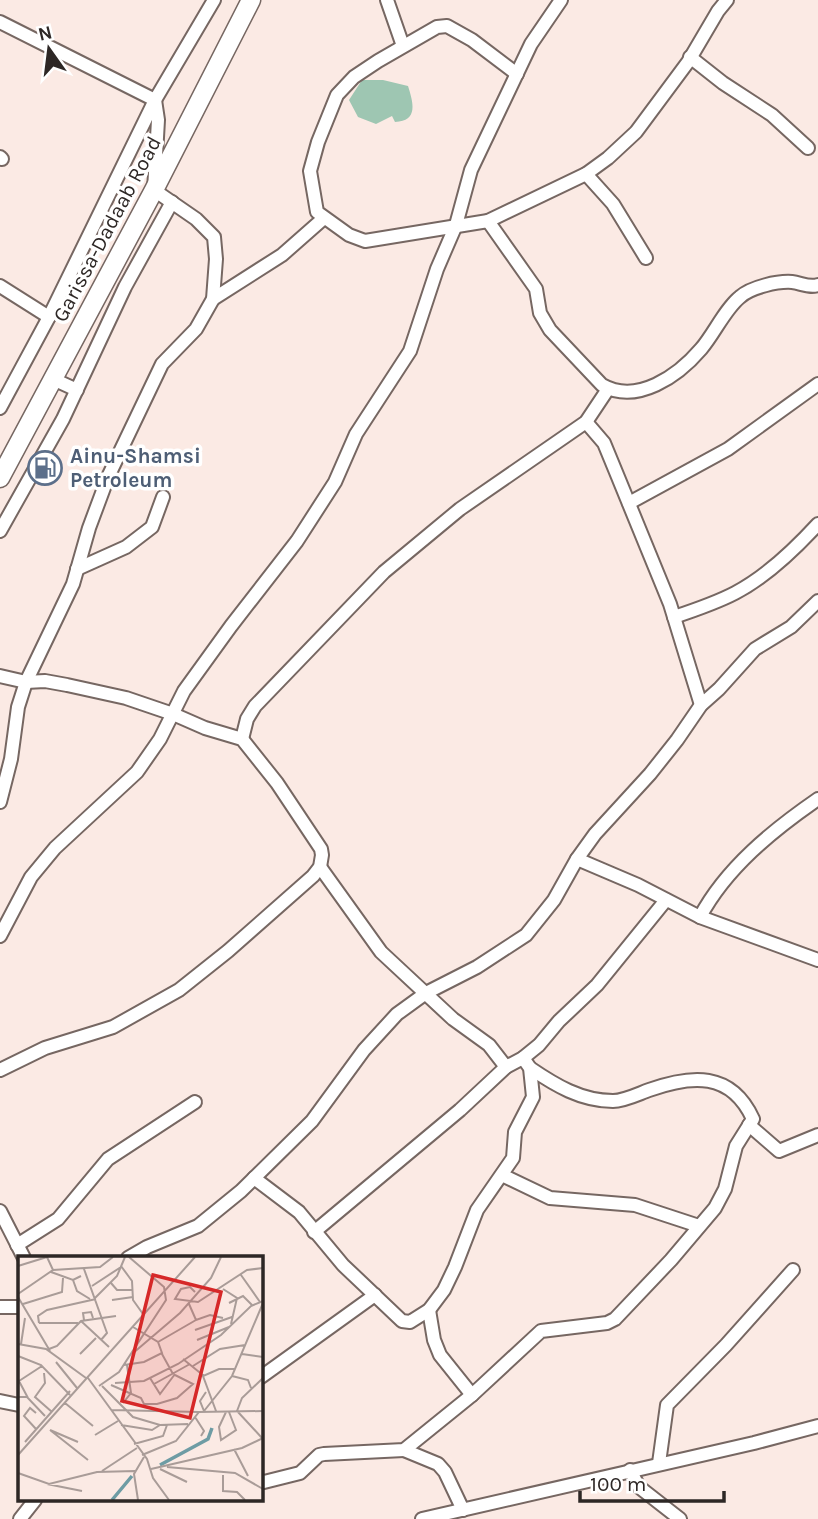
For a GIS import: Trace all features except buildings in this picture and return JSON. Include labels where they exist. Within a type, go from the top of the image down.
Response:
[{"type":"highway","name":"Garissa-Dadaab Road","points":[[0,477],[154,190],[251,0]]},
{"type":"street","points":[[0,408],[49,317],[155,100],[214,0]]},
{"type":"street","points":[[387,0],[403,46]]},
{"type":"street","points":[[0,936],[31,877],[55,848],[136,772],[160,739],[184,691],[297,541],[335,482],[356,435],[410,351],[437,269],[456,225],[471,170],[531,44],[561,0]]},
{"type":"street","points":[[517,74],[472,40],[447,26],[437,27],[354,77],[337,95],[330,110],[310,172],[317,212],[349,235],[365,241],[488,221],[586,174],[636,132],[727,0]]},
{"type":"street","points":[[0,22],[155,100]]},
{"type":"street","points":[[690,57],[723,83],[772,115],[808,148]]},
{"type":"street","points":[[0,802],[11,759],[18,707],[26,682],[74,584],[89,528],[108,477],[153,379],[170,354],[196,329],[213,299],[216,246],[214,237],[204,226],[154,190],[158,120],[155,100]]},
{"type":"street","points":[[586,174],[613,204],[646,258]]},
{"type":"street","points":[[0,531],[63,419],[125,287],[172,202]]},
{"type":"street","points":[[213,299],[282,256],[324,218]]},
{"type":"street","points":[[488,221],[536,289],[540,313],[550,330],[601,385],[608,389],[629,391],[662,383],[699,351],[739,297],[750,291],[789,282],[813,287],[818,285]]},
{"type":"street","points":[[0,286],[49,317]]},
{"type":"street","points":[[53,379],[77,390]]},
{"type":"street","points":[[629,503],[728,449],[818,384]]},
{"type":"street","points":[[242,739],[247,719],[255,706],[384,572],[460,509],[586,422],[608,389]]},
{"type":"street","points":[[586,422],[604,443],[629,503],[674,617],[701,705]]},
{"type":"street","points":[[77,569],[100,561],[126,547],[152,527],[163,497]]},
{"type":"street","points":[[674,617],[714,604],[744,589],[775,565],[818,524]]},
{"type":"street","points":[[131,1256],[198,1226],[254,1178],[324,1107],[373,1038],[397,1014],[426,993],[477,967],[526,935],[555,900],[576,859],[595,834],[657,765],[701,705],[755,649],[791,628],[818,601]]},
{"type":"street","points":[[0,676],[26,682],[45,681],[126,698],[242,739],[316,839],[322,855],[320,866],[313,876],[179,990],[113,1027],[44,1048],[0,1070]]},
{"type":"street","points":[[700,917],[711,897],[740,862],[789,819],[818,799]]},
{"type":"street","points":[[576,859],[638,885],[700,917],[818,960]]},
{"type":"street","points":[[320,866],[381,952],[463,1027],[489,1045],[506,1067]]},
{"type":"street","points":[[314,1232],[460,1110],[506,1067],[526,1063],[559,1021],[597,985],[666,901]]},
{"type":"street","points":[[404,1450],[472,1395],[544,1330],[607,1323],[615,1319],[715,1208],[725,1189],[736,1146],[753,1119],[747,1107],[728,1088],[717,1082],[696,1079],[672,1082],[612,1101],[569,1092],[526,1063]]},
{"type":"street","points":[[254,1178],[299,1212],[343,1265],[402,1321],[410,1322],[429,1310],[444,1290],[477,1210],[513,1158],[515,1132],[532,1100],[526,1063]]},
{"type":"street","points":[[17,1245],[58,1219],[108,1159],[195,1102]]},
{"type":"street","points":[[749,1125],[779,1151],[818,1135]]},
{"type":"street","points":[[502,1175],[550,1198],[635,1205],[699,1226]]},
{"type":"street","points":[[0,1211],[23,1256]]},
{"type":"street","points":[[659,1463],[667,1405],[726,1345],[793,1270]]},
{"type":"street","points":[[262,1376],[375,1295]]},
{"type":"street","points":[[0,1307],[18,1307]]},
{"type":"street","points":[[429,1310],[434,1340],[440,1355],[472,1395]]},
{"type":"street","points":[[0,1401],[18,1405]]},
{"type":"street","points":[[422,1519],[818,1426]]},
{"type":"street","points":[[262,1481],[300,1473],[319,1455],[404,1450],[438,1464],[445,1472],[463,1510]]},
{"type":"street","points":[[630,1470],[639,1487],[680,1519]]},
{"type":"street","points":[[20,1519],[33,1502]]},
{"type":"green space","points":[[362,80],[383,80],[408,86],[412,110],[408,118],[395,122],[392,116],[376,124],[358,117],[349,100]]},
{"type":"place","name":"Ainu-Shamsi Petroleum","points":[[45,468]]}]
